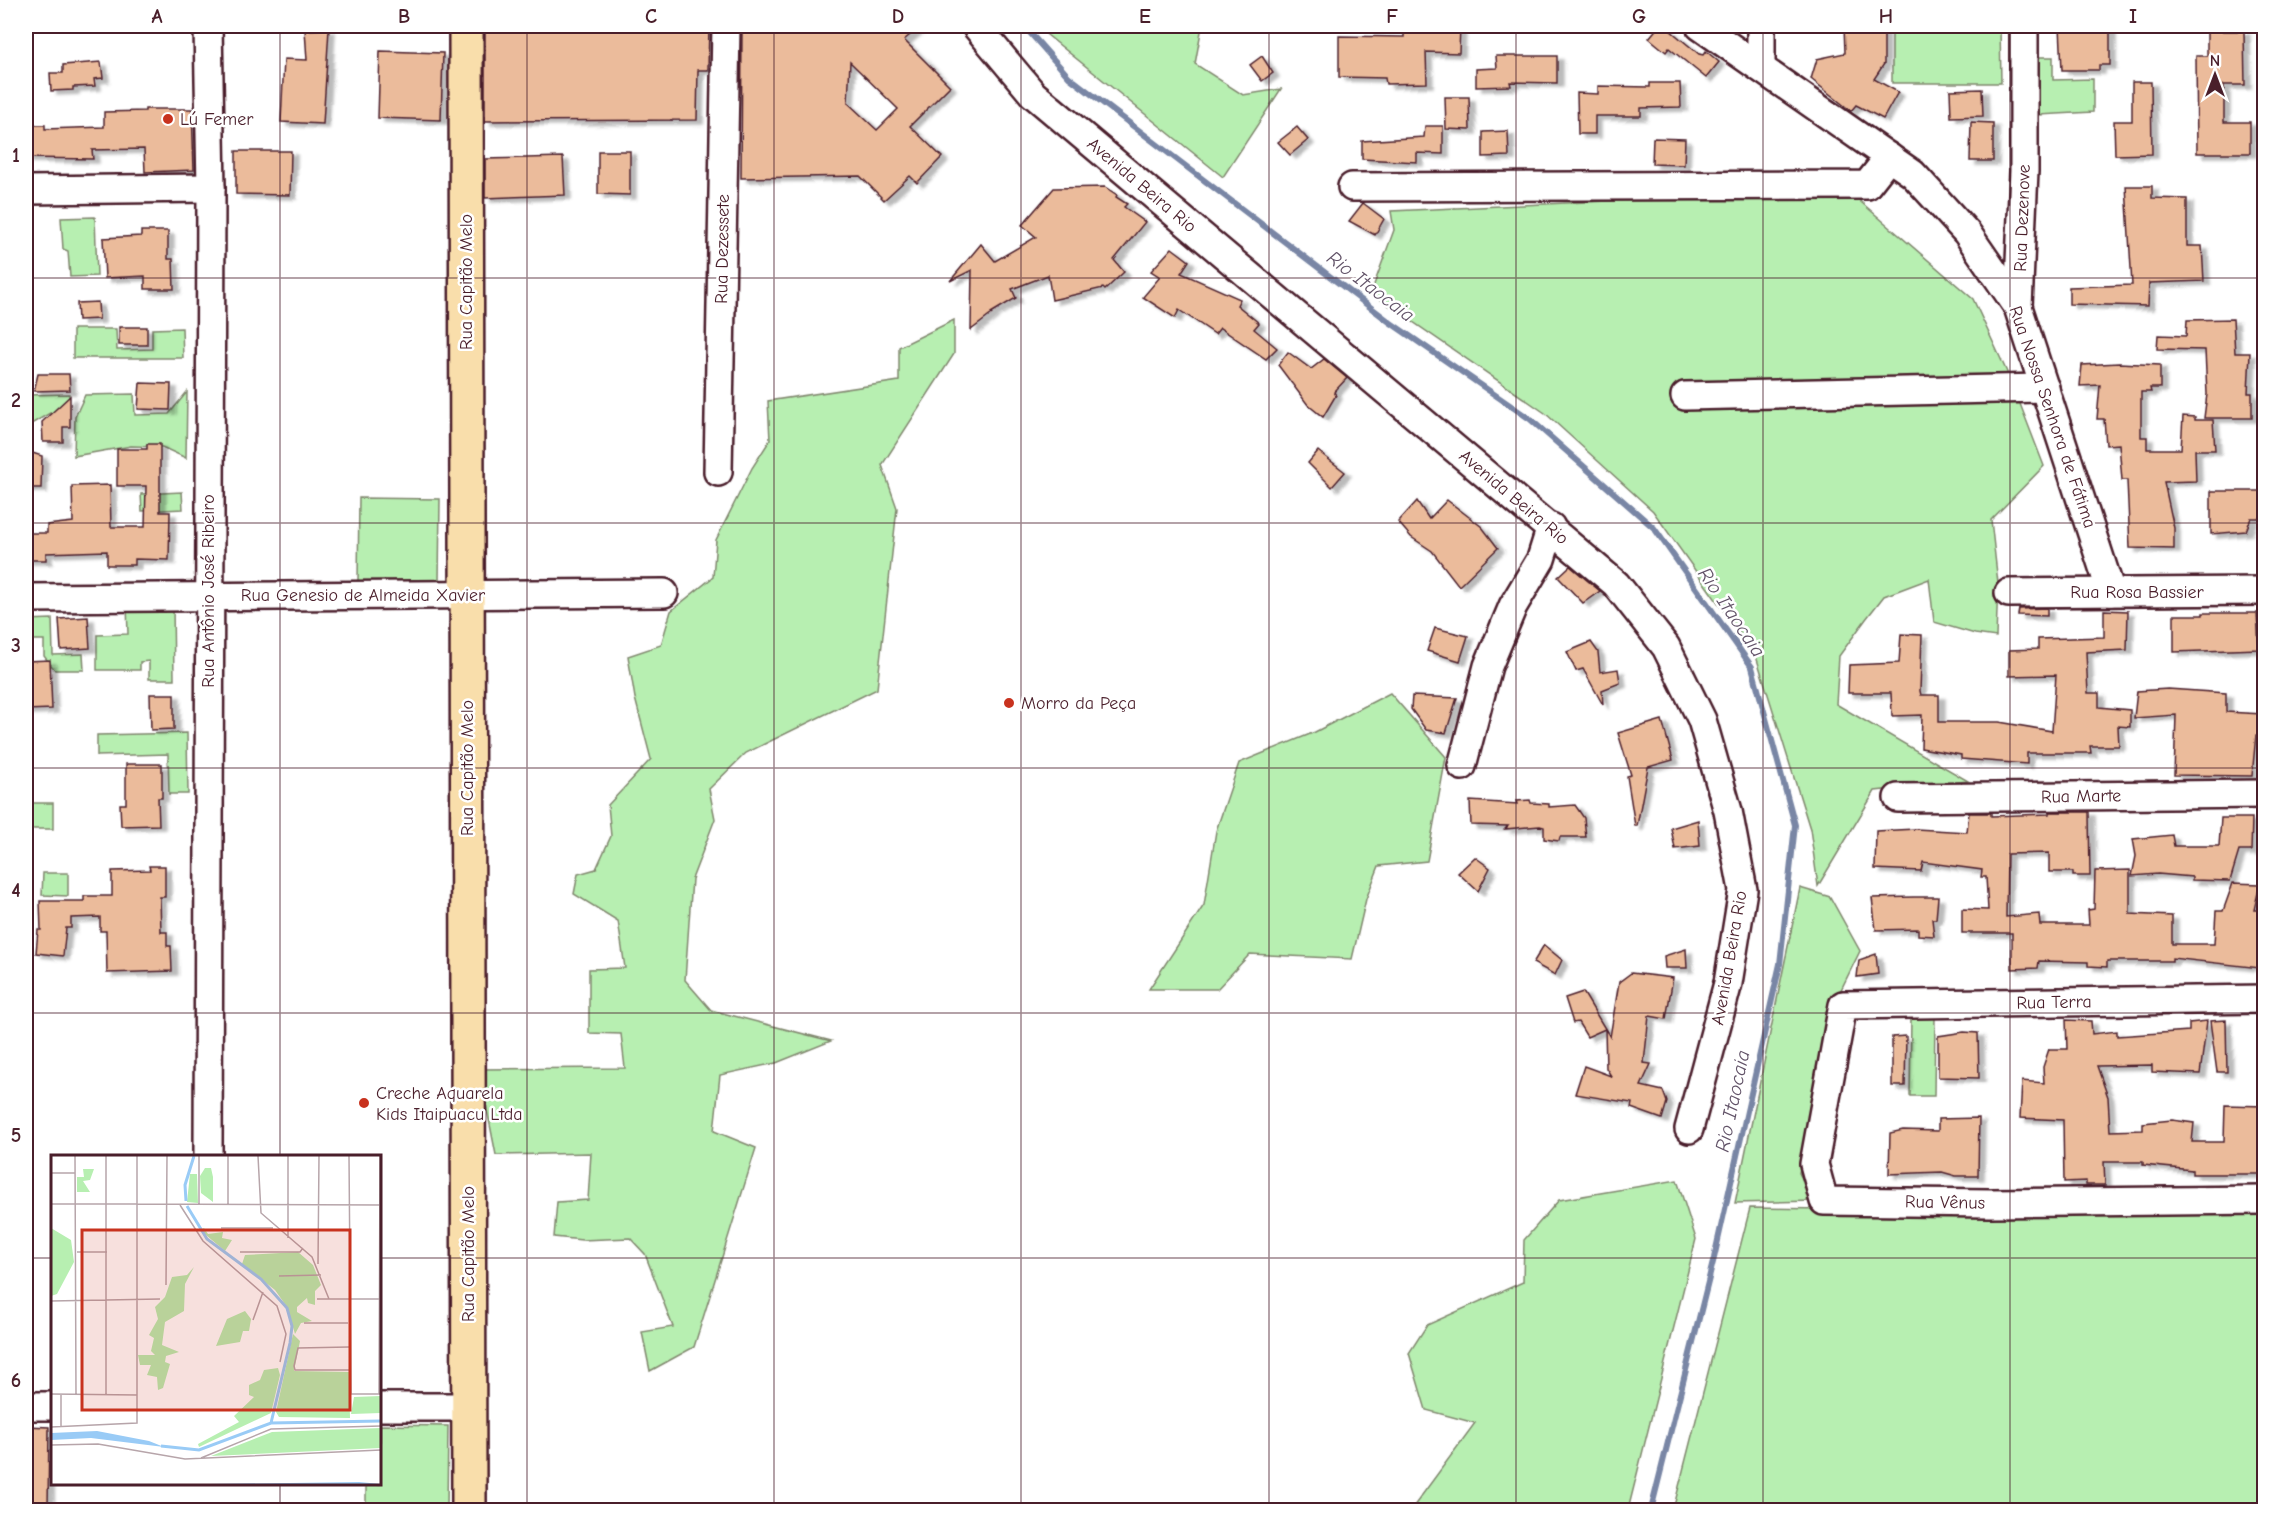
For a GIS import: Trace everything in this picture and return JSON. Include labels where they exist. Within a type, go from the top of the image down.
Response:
[{"type":"main road","name":"Rua Capitão Melo","points":[[466,26],[469,1510]]},
{"type":"street","name":"Rua Antônio José Ribeiro","points":[[208,26],[211,188],[208,1155]]},
{"type":"street","name":"Rua Dezessete","points":[[718,472],[726,26]]},
{"type":"street","name":"Avenida Beira Rio","points":[[976,26],[1033,94],[1551,527],[1616,584],[1666,647],[1702,720],[1728,811],[1743,890],[1728,983],[1689,1129]]},
{"type":"street","name":"Rua Nossa Senhora de Fátima","points":[[1700,26],[1913,174],[1967,233],[2018,307],[2111,592]]},
{"type":"street","points":[[1761,26],[1761,68]]},
{"type":"street","name":"Rua Dezenove","points":[[2018,307],[2024,129],[2024,26]]},
{"type":"street","points":[[1352,187],[1867,185],[1889,157]]},
{"type":"street","points":[[26,190],[211,188]]},
{"type":"street","points":[[1685,396],[2044,388]]},
{"type":"street","points":[[1462,766],[1488,666],[1513,606],[1541,559],[1551,527]]},
{"type":"street","name":"Rua Rosa Bassier","points":[[2009,593],[2265,591]]},
{"type":"street","name":"Rua Genesio de Almeida Xavier","points":[[26,598],[664,593]]},
{"type":"street","name":"Rua Marte","points":[[1898,798],[2265,794]]},
{"type":"street","name":"Rua Terra","points":[[1844,1005],[2265,999]]},
{"type":"street","name":"Rua Vênus","points":[[1844,1005],[1814,1164],[1824,1201],[1999,1203],[2265,1200]]},
{"type":"street","points":[[26,1406],[51,1406]]},
{"type":"street","points":[[381,1407],[468,1407]]},
{"type":"green space","points":[[1036,26],[1077,26],[1082,32],[1108,26],[1202,26],[1195,64],[1243,95],[1281,89],[1223,177]]},
{"type":"green space","points":[[1892,26],[2000,26],[2001,83],[1892,83]]},
{"type":"green space","points":[[2039,57],[2053,57],[2053,80],[2093,79],[2093,112],[2039,115]]},
{"type":"green space","points":[[1847,190],[1973,299],[2012,383],[2044,466],[1991,520],[1998,583],[1996,637],[1975,634],[1934,622],[1929,579],[1884,596],[1839,656],[1836,704],[1968,781],[1875,791],[1818,886],[1810,829],[1756,656],[1653,511],[1545,413],[1371,293],[1394,230],[1391,211]]},
{"type":"green space","points":[[95,217],[97,276],[70,277],[68,251],[63,249],[61,218]]},
{"type":"green space","points":[[954,320],[954,354],[882,465],[897,508],[877,689],[746,753],[709,789],[715,819],[692,879],[685,980],[711,1010],[831,1041],[776,1063],[720,1075],[714,1131],[756,1148],[694,1347],[650,1371],[642,1332],[673,1327],[645,1254],[630,1238],[582,1240],[554,1237],[557,1202],[588,1200],[591,1153],[496,1155],[479,1069],[625,1068],[621,1034],[589,1033],[589,969],[625,968],[618,921],[574,894],[578,874],[596,869],[611,836],[608,805],[651,759],[635,698],[628,656],[661,645],[671,611],[713,577],[716,540],[752,468],[770,440],[768,401],[899,381],[899,347]]},
{"type":"green space","points":[[182,328],[183,358],[73,358],[73,329],[116,329],[117,350],[152,349],[152,329]]},
{"type":"green space","points":[[187,392],[186,458],[162,447],[131,446],[74,456],[75,417],[85,395],[134,394],[135,415],[169,414]]},
{"type":"green space","points":[[69,394],[69,412],[50,413],[33,423],[26,423],[26,395]]},
{"type":"green space","points":[[182,492],[183,509],[142,511],[141,494]]},
{"type":"green space","points":[[359,498],[440,499],[439,583],[358,582]]},
{"type":"green space","points":[[127,605],[173,605],[174,679],[149,679],[149,661],[140,662],[140,670],[97,670],[97,635],[128,634]]},
{"type":"green space","points":[[52,619],[53,655],[83,654],[84,670],[55,670],[44,656],[44,640],[26,640],[26,620]]},
{"type":"green space","points":[[1390,693],[1446,757],[1427,861],[1379,866],[1366,899],[1352,959],[1250,954],[1217,989],[1149,989],[1204,905],[1216,831],[1239,763],[1315,732]]},
{"type":"green space","points":[[187,733],[188,794],[169,794],[168,754],[97,756],[97,735]]},
{"type":"green space","points":[[26,803],[53,803],[53,829],[26,829]]},
{"type":"green space","points":[[43,873],[68,873],[68,896],[42,895]]},
{"type":"green space","points":[[1800,888],[1830,897],[1860,951],[1834,1004],[1799,1173],[1814,1201],[1735,1203]]},
{"type":"green space","points":[[1911,1016],[1935,1016],[1934,1096],[1910,1096]]},
{"type":"green space","points":[[1677,1180],[1696,1239],[1628,1510],[1411,1510],[1475,1423],[1426,1410],[1409,1353],[1427,1325],[1523,1282],[1524,1240],[1559,1200]]},
{"type":"green space","points":[[1750,1208],[2264,1215],[2264,1510],[1673,1510]]},
{"type":"green space","points":[[381,1425],[448,1426],[447,1510],[366,1509],[366,1485],[381,1485]]},
{"type":"building","points":[[485,26],[709,26],[708,70],[698,70],[697,120],[485,121]]},
{"type":"building","points":[[742,26],[921,26],[904,40],[950,86],[910,126],[942,157],[917,183],[910,176],[884,200],[860,176],[741,178]],"holes":[[[850,62],[898,109],[877,130],[848,103]]]},
{"type":"building","points":[[1404,26],[1460,26],[1459,53],[1426,52],[1427,83],[1386,84],[1385,78],[1339,77],[1339,36],[1404,37]]},
{"type":"building","points":[[1659,26],[1665,26],[1699,54],[1703,55],[1706,51],[1719,62],[1706,78],[1669,48],[1666,52],[1649,38]]},
{"type":"building","points":[[1844,26],[1884,26],[1884,64],[1874,79],[1898,92],[1883,119],[1856,105],[1851,111],[1811,79],[1817,59],[1845,53]]},
{"type":"building","points":[[2060,26],[2110,26],[2110,65],[2099,65],[2099,70],[2062,70]]},
{"type":"building","points":[[329,29],[323,124],[281,122],[284,59],[307,60],[305,30]]},
{"type":"building","points":[[2207,31],[2244,31],[2245,85],[2224,85],[2224,122],[2250,122],[2250,153],[2197,153],[2196,56],[2207,56]]},
{"type":"building","points":[[380,51],[443,53],[441,120],[378,118]]},
{"type":"building","points":[[1262,56],[1273,73],[1262,81],[1250,65]]},
{"type":"building","points":[[1496,56],[1557,56],[1557,83],[1510,82],[1511,86],[1476,87],[1476,69],[1497,68]]},
{"type":"building","points":[[101,62],[103,78],[94,79],[95,86],[51,91],[50,73],[63,73],[63,65]]},
{"type":"building","points":[[2132,82],[2151,82],[2152,154],[2115,155],[2114,121],[2132,121]]},
{"type":"building","points":[[1650,83],[1680,83],[1681,107],[1641,108],[1641,116],[1595,116],[1595,134],[1578,134],[1577,93],[1598,94],[1598,86],[1650,87]]},
{"type":"building","points":[[1982,89],[1983,116],[1951,117],[1950,90]]},
{"type":"building","points":[[1445,97],[1469,97],[1470,130],[1446,129]]},
{"type":"building","points":[[145,109],[192,109],[194,170],[145,172],[144,149],[92,150],[93,159],[26,158],[26,125],[45,125],[45,129],[104,127],[104,112],[145,111]]},
{"type":"building","points":[[1971,122],[1993,123],[1993,161],[1970,161]]},
{"type":"building","points":[[1425,126],[1443,126],[1443,154],[1417,153],[1417,162],[1362,159],[1362,141],[1424,137]]},
{"type":"building","points":[[1297,127],[1308,140],[1290,155],[1278,142]]},
{"type":"building","points":[[1508,131],[1509,156],[1483,157],[1483,132]]},
{"type":"building","points":[[1653,138],[1685,139],[1684,165],[1652,164]]},
{"type":"building","points":[[236,151],[291,151],[290,195],[236,194]]},
{"type":"building","points":[[598,151],[630,151],[630,195],[598,194]]},
{"type":"building","points":[[563,157],[565,195],[485,198],[485,159]]},
{"type":"building","points":[[2126,186],[2152,186],[2152,198],[2187,199],[2187,246],[2202,246],[2204,281],[2149,283],[2148,306],[2069,304],[2069,287],[2132,285]]},
{"type":"building","points":[[1105,187],[1127,204],[1124,207],[1145,222],[1114,260],[1124,272],[1105,290],[1103,288],[1052,300],[1048,275],[1012,289],[1016,298],[991,313],[971,330],[972,270],[950,281],[981,244],[995,261],[1036,237],[1022,225],[1054,188]]},
{"type":"building","points":[[1363,203],[1384,219],[1375,235],[1349,221]]},
{"type":"building","points":[[141,231],[168,231],[168,259],[173,259],[174,289],[145,289],[145,276],[105,278],[103,238],[141,236]]},
{"type":"building","points":[[1172,248],[1189,261],[1181,273],[1240,299],[1237,305],[1259,323],[1254,329],[1277,348],[1266,359],[1220,328],[1215,334],[1179,310],[1175,318],[1143,297],[1160,277],[1151,271]]},
{"type":"building","points":[[98,302],[99,319],[78,320],[77,303]]},
{"type":"building","points":[[2233,319],[2235,353],[2250,353],[2248,393],[2252,393],[2252,418],[2204,418],[2207,394],[2205,350],[2157,349],[2158,335],[2186,336],[2187,320]]},
{"type":"building","points":[[119,327],[147,327],[147,345],[119,345]]},
{"type":"building","points":[[1288,352],[1311,369],[1324,359],[1347,378],[1334,392],[1336,395],[1323,417],[1308,405],[1278,365]]},
{"type":"building","points":[[2119,363],[2160,365],[2160,388],[2150,388],[2151,392],[2141,392],[2141,437],[2147,437],[2147,449],[2181,449],[2183,416],[2195,417],[2195,420],[2213,420],[2215,450],[2195,450],[2196,481],[2164,482],[2174,528],[2174,549],[2130,548],[2127,480],[2122,480],[2119,444],[2106,445],[2104,419],[2097,419],[2100,385],[2080,386],[2082,365]]},
{"type":"building","points":[[38,374],[69,374],[70,390],[34,391]]},
{"type":"building","points":[[140,383],[171,384],[170,410],[138,409]]},
{"type":"building","points":[[70,396],[70,427],[63,427],[63,442],[43,442],[42,422]]},
{"type":"building","points":[[147,444],[160,444],[160,512],[170,512],[169,560],[135,559],[135,565],[107,565],[107,551],[46,553],[46,560],[26,560],[26,533],[47,533],[47,525],[73,522],[72,486],[110,485],[111,527],[145,527],[146,486],[117,486],[117,449],[147,449]]},
{"type":"building","points":[[26,451],[42,456],[41,488],[26,488]]},
{"type":"building","points":[[1318,451],[1345,472],[1332,487],[1308,463]]},
{"type":"building","points":[[2211,491],[2263,491],[2265,518],[2251,518],[2246,531],[2211,534]]},
{"type":"building","points":[[1447,500],[1482,527],[1498,548],[1459,586],[1432,551],[1411,537],[1398,522],[1417,501],[1429,519]]},
{"type":"building","points":[[1570,566],[1600,591],[1583,603],[1558,577]]},
{"type":"building","points":[[2047,608],[2047,616],[2018,615],[2019,609]]},
{"type":"building","points":[[2104,610],[2128,611],[2127,650],[2086,652],[2088,693],[2099,693],[2099,707],[2130,710],[2130,727],[2118,726],[2119,746],[2090,746],[2091,753],[2027,753],[2027,764],[1961,759],[1961,755],[1921,748],[1922,715],[1892,716],[1891,693],[1848,693],[1849,665],[1899,663],[1901,634],[1922,635],[1920,691],[1921,695],[1939,695],[1939,722],[1999,722],[2052,731],[2056,675],[2009,676],[2009,650],[2038,649],[2038,639],[2104,637]]},
{"type":"building","points":[[2203,613],[2257,613],[2259,649],[2174,652],[2174,615],[2203,615]]},
{"type":"building","points":[[88,617],[90,648],[61,650],[59,619]]},
{"type":"building","points":[[1435,628],[1468,636],[1460,661],[1427,651]]},
{"type":"building","points":[[1591,642],[1598,652],[1600,672],[1618,669],[1620,683],[1602,690],[1603,705],[1583,669],[1576,671],[1567,652]]},
{"type":"building","points":[[50,660],[52,709],[26,710],[26,661]]},
{"type":"building","points":[[2168,689],[2226,693],[2226,712],[2263,714],[2264,735],[2256,735],[2252,776],[2174,775],[2176,715],[2134,718],[2137,691]]},
{"type":"building","points":[[150,694],[174,694],[174,729],[151,730]]},
{"type":"building","points":[[1412,696],[1457,698],[1446,733],[1426,730],[1411,709]]},
{"type":"building","points":[[1662,720],[1673,760],[1648,767],[1637,826],[1635,826],[1627,776],[1631,775],[1618,733]]},
{"type":"building","points":[[126,764],[162,764],[162,798],[158,798],[159,825],[121,826],[120,804],[126,804]]},
{"type":"building","points":[[1530,800],[1531,803],[1549,804],[1549,807],[1575,805],[1584,818],[1586,837],[1560,837],[1559,841],[1544,839],[1544,827],[1540,826],[1505,829],[1508,826],[1471,825],[1470,801],[1518,804],[1517,801]]},
{"type":"building","points":[[2049,812],[2089,812],[2090,876],[2073,876],[2073,872],[2049,872],[2049,853],[2007,854],[2006,917],[2039,914],[2040,925],[2089,925],[2088,910],[2094,909],[2095,871],[2130,870],[2130,914],[2172,916],[2172,944],[2214,944],[2216,911],[2223,911],[2233,883],[2260,884],[2254,910],[2260,910],[2263,943],[2260,968],[2172,958],[2172,961],[2107,961],[2107,967],[2088,966],[2088,962],[2039,961],[2038,968],[2012,969],[2012,933],[1962,933],[1962,909],[1988,910],[1986,877],[1981,877],[1982,870],[1923,862],[1921,871],[1875,869],[1876,831],[1916,829],[1967,832],[1969,813],[1991,813],[1991,816],[2049,814]]},
{"type":"building","points":[[2221,818],[2252,818],[2251,851],[2239,851],[2230,881],[2192,880],[2192,877],[2158,874],[2132,876],[2136,856],[2133,839],[2172,835],[2174,846],[2219,846]]},
{"type":"building","points":[[1698,820],[1700,846],[1675,849],[1671,828]]},
{"type":"building","points":[[1475,857],[1490,868],[1478,891],[1458,873]]},
{"type":"building","points":[[149,866],[165,866],[165,897],[160,897],[161,932],[167,932],[167,946],[171,946],[172,971],[107,973],[106,931],[100,931],[100,917],[71,918],[71,928],[66,928],[63,956],[36,953],[38,930],[41,930],[40,901],[84,901],[84,896],[112,896],[112,871],[150,870]]},
{"type":"building","points":[[1938,897],[1936,919],[1932,919],[1934,936],[1918,935],[1918,929],[1876,930],[1872,898]]},
{"type":"building","points":[[1544,945],[1562,960],[1555,975],[1533,963]]},
{"type":"building","points":[[1686,949],[1687,968],[1665,968],[1664,956]]},
{"type":"building","points":[[1876,954],[1878,974],[1857,977],[1859,960]]},
{"type":"building","points":[[1631,973],[1673,978],[1666,1019],[1649,1016],[1644,1063],[1651,1064],[1641,1086],[1663,1091],[1667,1102],[1662,1119],[1631,1108],[1632,1103],[1575,1094],[1584,1066],[1611,1076],[1606,1068],[1605,1029],[1587,1037],[1578,1022],[1573,1023],[1565,998],[1583,992],[1610,1037],[1619,982]]},
{"type":"building","points":[[2066,1020],[2091,1021],[2092,1034],[2117,1031],[2117,1036],[2189,1031],[2189,1023],[2207,1021],[2200,1074],[2152,1072],[2152,1065],[2097,1066],[2108,1097],[2110,1131],[2143,1130],[2143,1123],[2172,1120],[2194,1123],[2192,1142],[2224,1142],[2225,1105],[2265,1106],[2265,1174],[2192,1174],[2192,1170],[2143,1165],[2143,1162],[2104,1162],[2105,1185],[2086,1185],[2086,1181],[2064,1182],[2063,1120],[2020,1118],[2022,1081],[2044,1083],[2043,1067],[2049,1049],[2067,1049]]},
{"type":"building","points":[[2226,1020],[2227,1072],[2217,1072],[2210,1021]]},
{"type":"building","points":[[1964,1032],[1978,1033],[1979,1078],[1938,1077],[1938,1036]]},
{"type":"building","points":[[1906,1036],[1905,1086],[1892,1086],[1892,1037]]},
{"type":"building","points":[[1979,1118],[1978,1176],[1956,1176],[1942,1172],[1889,1174],[1890,1133],[1903,1130],[1938,1131],[1938,1119]]},
{"type":"building","points":[[26,1426],[49,1427],[48,1510],[26,1510]]},
{"type":"waterway","name":"Rio Itaocaia","points":[[1024,26],[1069,77],[1391,323],[1530,419],[1654,528],[1752,667],[1795,825],[1780,964],[1714,1258],[1651,1510]]},
{"type":"place","name":"Lú Femer","points":[[168,119]]},
{"type":"place","name":"Morro da Peça","points":[[1009,703]]},
{"type":"place","name":"Creche Aquarela Kids Itaipuacu Ltda","points":[[364,1103]]}]
